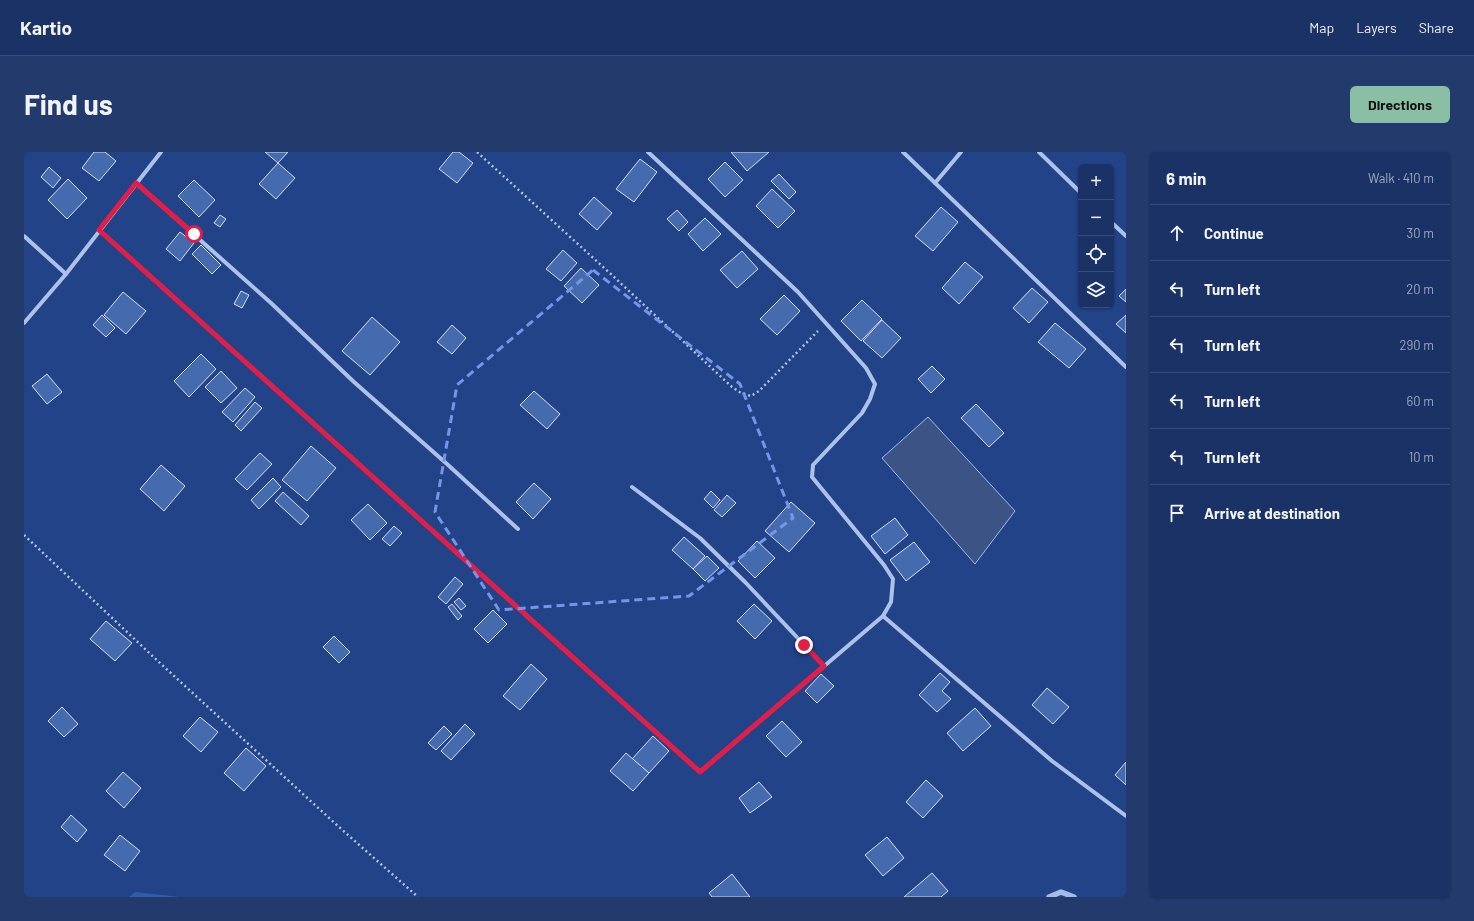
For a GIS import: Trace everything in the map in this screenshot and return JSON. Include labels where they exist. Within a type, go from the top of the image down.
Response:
[{"type":"street","points":[[24,323],[66,274],[161,152]]},
{"type":"street","points":[[99,230],[700,772],[883,616],[891,602],[893,579],[884,565],[812,477],[813,465],[862,413],[870,398],[875,384],[866,368],[798,292],[648,152]]},
{"type":"street","points":[[903,152],[1126,367]]},
{"type":"street","points":[[935,183],[960,152]]},
{"type":"street","points":[[1039,152],[1078,190]]},
{"type":"street","points":[[136,183],[271,303],[354,382],[518,529]]},
{"type":"street","points":[[1114,225],[1126,236]]},
{"type":"street","points":[[24,236],[66,274]]},
{"type":"street","points":[[632,487],[700,538],[745,582],[824,666]]},
{"type":"street","points":[[883,616],[1052,761],[1126,816]]},
{"type":"path","points":[[477,152],[732,387],[741,392],[752,396],[759,391],[826,323]]},
{"type":"path","points":[[24,535],[167,669],[339,827],[418,897]]},
{"type":"highlighted area","points":[[593,270],[740,384],[793,518],[689,596],[499,610],[435,512],[457,385]]},
{"type":"shaded area","points":[[928,417],[1015,511],[975,564],[882,458]]},
{"type":"shaded area","points":[[135,892],[180,897],[129,897]]},
{"type":"building","points":[[94,152],[105,152],[116,161],[99,181],[82,168]]},
{"type":"building","points":[[265,152],[288,152],[278,163]]},
{"type":"building","points":[[453,152],[459,152],[473,163],[457,183],[439,169]]},
{"type":"building","points":[[731,152],[769,152],[747,171]]},
{"type":"building","points":[[640,159],[657,172],[634,202],[616,189]]},
{"type":"building","points":[[725,162],[743,180],[725,197],[708,179]]},
{"type":"building","points":[[278,163],[295,178],[276,199],[259,184]]},
{"type":"building","points":[[49,167],[61,178],[53,188],[41,177]]},
{"type":"building","points":[[779,174],[796,192],[789,199],[771,181]]},
{"type":"building","points":[[68,179],[87,198],[67,219],[48,200]]},
{"type":"building","points":[[194,180],[215,200],[199,217],[178,196]]},
{"type":"building","points":[[772,189],[795,211],[778,228],[756,206]]},
{"type":"building","points":[[594,197],[612,213],[597,230],[579,214]]},
{"type":"building","points":[[941,207],[958,222],[933,251],[915,236]]},
{"type":"building","points":[[677,210],[688,222],[679,231],[667,219]]},
{"type":"building","points":[[220,215],[226,219],[220,227],[214,223]]},
{"type":"building","points":[[705,218],[721,234],[703,251],[688,234]]},
{"type":"building","points":[[180,232],[194,243],[180,261],[166,249]]},
{"type":"building","points":[[201,245],[221,265],[212,274],[192,254]]},
{"type":"building","points":[[563,250],[577,263],[561,281],[546,269]]},
{"type":"building","points":[[742,251],[758,269],[737,288],[720,270]]},
{"type":"building","points":[[965,262],[983,277],[959,304],[942,288]]},
{"type":"building","points":[[581,268],[599,285],[582,303],[564,286]]},
{"type":"building","points":[[1032,288],[1048,302],[1029,323],[1013,308]]},
{"type":"building","points":[[1126,289],[1126,302],[1119,296]]},
{"type":"building","points":[[241,291],[249,295],[242,308],[234,304]]},
{"type":"building","points":[[123,292],[146,311],[126,334],[104,315]]},
{"type":"building","points":[[784,295],[800,311],[777,335],[760,319]]},
{"type":"building","points":[[862,300],[882,319],[861,341],[841,321]]},
{"type":"building","points":[[102,315],[115,328],[106,337],[93,325]]},
{"type":"building","points":[[1126,315],[1126,333],[1116,324]]},
{"type":"building","points":[[372,317],[400,342],[370,375],[342,351]]},
{"type":"building","points":[[882,320],[901,338],[882,358],[863,341]]},
{"type":"building","points":[[1055,323],[1086,349],[1069,368],[1038,342]]},
{"type":"building","points":[[452,325],[466,338],[452,354],[437,342]]},
{"type":"building","points":[[201,354],[216,369],[189,397],[174,381]]},
{"type":"building","points":[[932,366],[945,379],[931,393],[918,379]]},
{"type":"building","points":[[221,371],[237,388],[221,403],[205,387]]},
{"type":"building","points":[[47,374],[62,392],[47,404],[32,386]]},
{"type":"building","points":[[245,388],[255,397],[233,422],[222,412]]},
{"type":"building","points":[[534,391],[560,414],[547,429],[520,405]]},
{"type":"building","points":[[255,402],[262,408],[241,431],[235,425]]},
{"type":"building","points":[[976,404],[1004,433],[989,447],[961,418]]},
{"type":"building","points":[[311,446],[336,468],[307,501],[282,480]]},
{"type":"building","points":[[260,453],[272,464],[247,490],[235,479]]},
{"type":"building","points":[[161,465],[185,486],[164,511],[140,489]]},
{"type":"building","points":[[273,478],[281,487],[259,509],[251,500]]},
{"type":"building","points":[[534,483],[551,499],[533,519],[516,502]]},
{"type":"building","points":[[711,491],[720,500],[713,508],[704,499]]},
{"type":"building","points":[[283,492],[309,516],[301,525],[275,501]]},
{"type":"building","points":[[727,495],[736,503],[722,517],[714,510]]},
{"type":"building","points":[[791,502],[815,523],[789,552],[765,531]]},
{"type":"building","points":[[368,504],[387,523],[370,540],[351,520]]},
{"type":"building","points":[[895,518],[908,535],[885,554],[871,536]]},
{"type":"building","points":[[394,526],[402,533],[390,546],[382,539]]},
{"type":"building","points":[[684,537],[705,556],[693,569],[672,550]]},
{"type":"building","points":[[757,541],[775,558],[755,578],[738,561]]},
{"type":"building","points":[[914,542],[930,562],[906,581],[890,560]]},
{"type":"building","points":[[707,556],[719,568],[705,581],[693,569]]},
{"type":"building","points":[[455,577],[463,584],[446,604],[438,597]]},
{"type":"building","points":[[459,598],[466,606],[461,610],[454,602]]},
{"type":"building","points":[[452,604],[462,616],[458,620],[448,607]]},
{"type":"building","points":[[754,604],[772,621],[755,639],[737,621]]},
{"type":"building","points":[[493,610],[507,624],[488,643],[474,629]]},
{"type":"building","points":[[106,621],[132,643],[115,661],[90,639]]},
{"type":"building","points":[[334,636],[350,652],[339,663],[323,647]]},
{"type":"building","points":[[531,664],[547,679],[520,710],[503,696]]},
{"type":"building","points":[[940,673],[950,682],[942,691],[951,699],[937,712],[919,695]]},
{"type":"building","points":[[821,674],[834,686],[817,703],[805,691]]},
{"type":"building","points":[[1047,688],[1069,707],[1053,724],[1032,705]]},
{"type":"building","points":[[62,707],[78,724],[64,737],[48,721]]},
{"type":"building","points":[[975,708],[991,726],[963,751],[947,733]]},
{"type":"building","points":[[200,717],[218,732],[201,752],[183,736]]},
{"type":"building","points":[[782,721],[802,742],[786,757],[766,736]]},
{"type":"building","points":[[465,724],[475,734],[451,760],[441,751]]},
{"type":"building","points":[[444,726],[452,734],[436,750],[428,743]]},
{"type":"building","points":[[653,736],[669,751],[649,773],[632,759]]},
{"type":"building","points":[[246,748],[266,766],[244,791],[224,773]]},
{"type":"building","points":[[626,753],[649,773],[633,791],[610,771]]},
{"type":"building","points":[[1126,762],[1126,785],[1115,775]]},
{"type":"building","points":[[123,772],[141,788],[124,808],[106,791]]},
{"type":"building","points":[[926,780],[943,796],[923,818],[906,802]]},
{"type":"building","points":[[759,782],[772,797],[750,813],[739,798]]},
{"type":"building","points":[[71,815],[87,830],[77,842],[61,827]]},
{"type":"building","points":[[120,835],[140,851],[125,871],[104,855]]},
{"type":"building","points":[[887,837],[904,858],[883,876],[865,855]]},
{"type":"building","points":[[932,873],[948,891],[941,897],[904,897]]},
{"type":"building","points":[[732,874],[750,897],[712,897],[709,893]]},
{"type":"waterway","points":[[1049,897],[1061,892],[1074,897]]},
{"type":"route","points":[[194,234],[136,183],[99,230],[700,772],[824,666],[804,645]]}]
